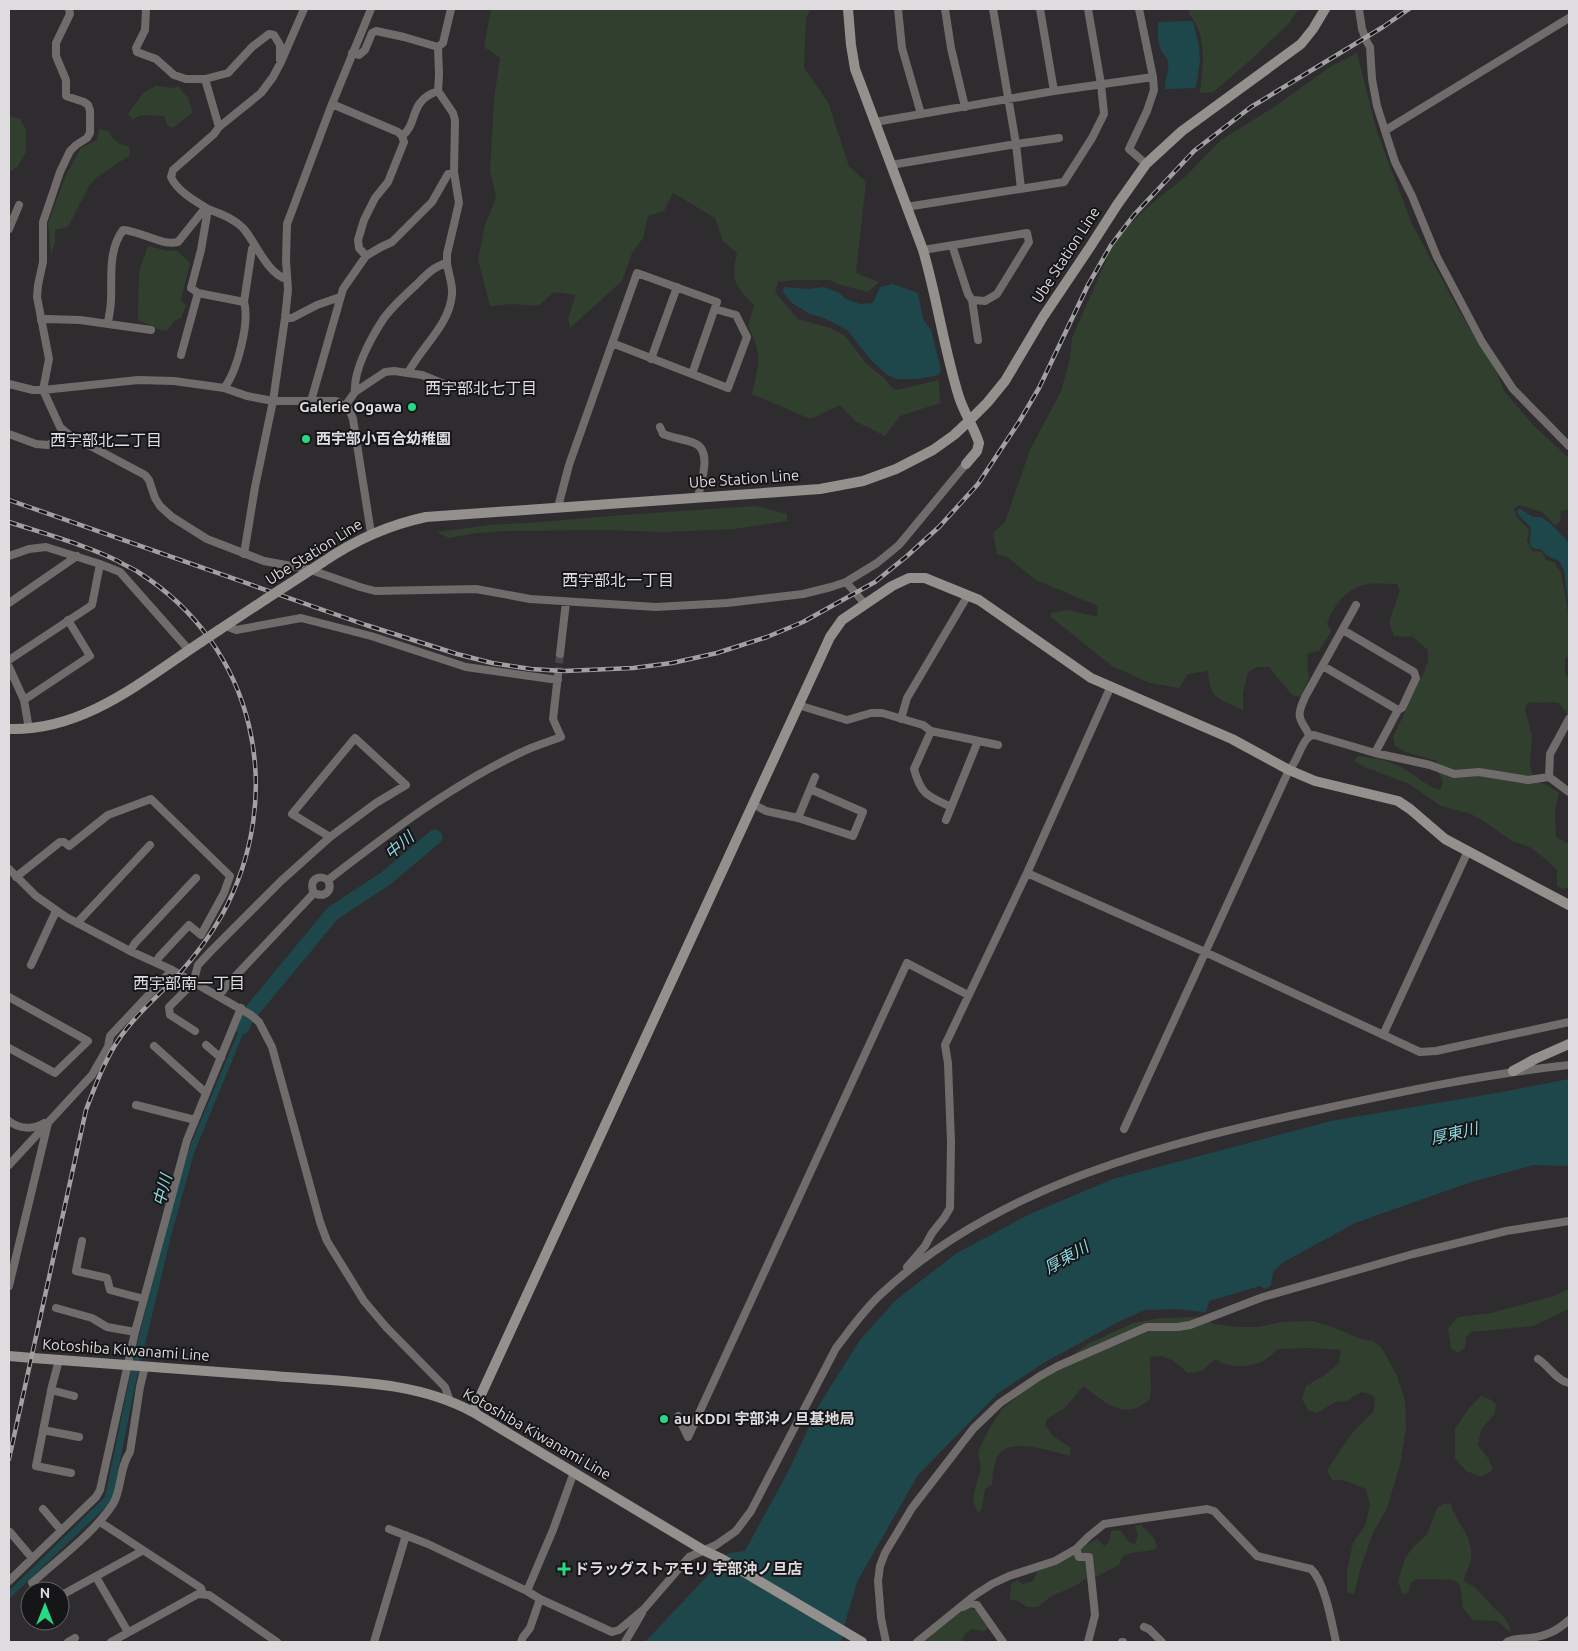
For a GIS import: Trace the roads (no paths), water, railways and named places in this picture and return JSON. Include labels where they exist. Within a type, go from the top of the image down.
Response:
[{"type":"main road","points":[[848,9],[850,46],[855,69],[922,250],[931,278],[959,397],[979,443],[978,451],[966,464]]},
{"type":"main road","name":"Ube Station Line","points":[[9,729],[29,729],[58,724],[92,712],[323,562],[371,533],[407,521],[426,517],[820,489],[863,481],[913,461],[954,435],[987,403],[1004,381],[1117,205],[1146,164],[1182,131],[1300,44],[1313,29],[1325,9]]},
{"type":"main road","points":[[473,1412],[836,626],[865,604],[901,581],[916,577],[933,580],[979,600],[1084,674],[1232,739],[1289,770],[1315,781],[1398,801],[1445,839],[1569,905]]},
{"type":"main road","points":[[1513,1071],[1535,1058],[1569,1044]]},
{"type":"main road","name":"Kotoshiba Kiwanami Line","points":[[9,1356],[388,1385],[450,1401],[473,1412],[856,1640]]},
{"type":"street","points":[[69,9],[70,14],[56,43],[56,56],[66,80],[66,96],[88,105],[90,110],[90,133],[87,138],[70,151],[60,172],[43,222],[43,262],[37,297],[49,358],[43,390],[60,427],[68,434],[145,475],[149,480],[154,498],[160,506],[172,517],[208,539],[264,561],[308,569],[375,591],[476,589],[530,599],[656,607],[727,603],[804,594],[846,582],[877,563],[899,545],[966,464]]},
{"type":"street","points":[[146,9],[145,30],[136,48],[137,52],[156,59],[174,75],[186,79],[205,79],[228,73],[252,47],[269,34],[274,35],[280,45],[281,62]]},
{"type":"street","points":[[286,279],[278,276],[270,268],[255,245],[234,220],[196,202],[171,177],[173,170],[220,127],[262,93],[281,62],[304,9]]},
{"type":"street","points":[[244,554],[285,318],[288,290],[286,279],[286,242],[288,224],[332,104],[371,9]]},
{"type":"street","points":[[438,47],[443,43],[451,9]]},
{"type":"street","points":[[898,9],[902,48],[921,114]]},
{"type":"street","points":[[945,9],[965,107]]},
{"type":"street","points":[[993,9],[1009,99],[1021,189]]},
{"type":"street","points":[[1040,9],[1054,91]]},
{"type":"street","points":[[906,207],[1064,182],[1092,138],[1104,114],[1101,84],[1088,9]]},
{"type":"street","points":[[1139,9],[1154,90],[1148,111],[1129,149],[1146,164]]},
{"type":"street","points":[[1359,9],[1362,29],[1370,47],[1372,79],[1377,106],[1395,162],[1412,196],[1437,257],[1482,342],[1513,389],[1569,446]]},
{"type":"street","points":[[1386,130],[1569,18]]},
{"type":"street","points":[[352,53],[359,55],[365,50],[372,33],[376,31],[404,36],[438,47]]},
{"type":"street","points":[[408,373],[442,322],[450,306],[452,287],[446,263],[459,204],[454,172],[455,120],[453,113],[438,91],[440,75],[438,47]]},
{"type":"street","points":[[875,122],[1054,91],[1153,77]]},
{"type":"street","points":[[205,79],[220,127]]},
{"type":"street","points":[[402,136],[407,132],[418,103],[438,91]]},
{"type":"street","points":[[332,104],[378,122],[402,136]]},
{"type":"street","points":[[366,256],[358,248],[358,240],[364,220],[375,198],[388,182],[395,167],[403,146],[402,136]]},
{"type":"street","points":[[891,165],[1059,138]]},
{"type":"street","points":[[311,401],[340,297],[357,268],[366,256],[392,242],[401,234],[432,202],[448,174],[454,172]]},
{"type":"street","points":[[9,229],[18,205]]},
{"type":"street","points":[[108,323],[111,302],[111,261],[116,238],[123,230],[133,230],[166,241],[178,242],[202,212],[208,209]]},
{"type":"street","points":[[208,209],[203,241],[191,288],[198,293],[244,302]]},
{"type":"street","points":[[922,250],[1027,233],[1029,242],[997,294],[985,301],[972,300]]},
{"type":"street","points":[[224,388],[238,355],[245,328],[246,310],[244,302],[252,249],[255,245]]},
{"type":"street","points":[[952,245],[968,294],[972,300],[978,326],[978,340]]},
{"type":"street","points":[[355,392],[354,383],[364,354],[385,317],[436,266],[446,263]]},
{"type":"street","points":[[558,507],[569,465],[637,273],[717,302],[692,374]]},
{"type":"street","points":[[651,358],[677,287]]},
{"type":"street","points":[[181,355],[198,293]]},
{"type":"street","points":[[285,318],[292,318],[317,305],[340,297]]},
{"type":"street","points":[[612,343],[728,388],[747,337],[736,316],[715,309]]},
{"type":"street","points":[[41,320],[108,323],[151,330]]},
{"type":"street","points":[[345,406],[355,392],[385,372],[394,371],[422,375],[454,388],[483,386]]},
{"type":"street","points":[[9,384],[33,390],[43,390],[160,380],[224,388],[247,396],[272,401],[336,401],[352,412],[371,533]]},
{"type":"street","points":[[660,427],[663,434],[696,443],[703,449],[705,456],[704,466],[698,497]]},
{"type":"street","points":[[9,434],[36,444],[48,445],[68,434]]},
{"type":"street","points":[[9,556],[29,549],[46,547],[120,572],[189,650]]},
{"type":"street","points":[[9,603],[77,556]]},
{"type":"street","points":[[9,660],[92,605],[100,564]]},
{"type":"street","points":[[846,582],[865,604]]},
{"type":"street","points":[[901,719],[908,698],[968,595]]},
{"type":"street","points":[[560,654],[566,602]]},
{"type":"street","points":[[1309,736],[1308,729],[1299,716],[1305,696],[1356,605]]},
{"type":"street","points":[[222,628],[236,630],[301,618],[371,636],[466,667],[558,678],[553,719],[561,738],[522,752],[472,778],[400,824],[328,880]]},
{"type":"street","points":[[24,700],[90,656],[68,620]]},
{"type":"street","points":[[1343,630],[1414,672],[1416,678],[1402,708],[1398,710],[1375,753]]},
{"type":"street","points":[[1323,666],[1398,710]]},
{"type":"street","points":[[9,667],[24,700],[29,729]]},
{"type":"street","points":[[903,1275],[950,1208],[951,1142],[948,1064],[945,1046],[1027,873],[1111,686]]},
{"type":"street","points":[[798,705],[847,720],[871,712],[882,713],[922,725],[931,730],[998,745]]},
{"type":"street","points":[[1549,777],[1550,754],[1569,719]]},
{"type":"street","points":[[931,730],[914,769],[922,790],[928,796],[951,807]]},
{"type":"street","points":[[1124,1129],[1289,770],[1295,764],[1309,736],[1314,735],[1375,753],[1430,765],[1454,774],[1479,772],[1528,780],[1549,777],[1569,792]]},
{"type":"street","points":[[195,1031],[170,1014],[170,1006],[193,983],[198,966],[274,887],[330,837],[376,803],[406,785],[355,738],[292,814],[330,837]]},
{"type":"street","points":[[946,820],[978,741]]},
{"type":"street","points":[[798,818],[815,777]]},
{"type":"street","points":[[753,804],[766,811],[798,818],[854,836],[863,812],[810,789]]},
{"type":"street","points":[[16,877],[60,842],[64,842],[69,846],[108,815],[151,799],[230,876],[224,893],[201,935],[189,925],[159,956],[156,963]]},
{"type":"street","points":[[77,923],[150,845]]},
{"type":"street","points":[[1383,1034],[1468,851]]},
{"type":"street","points":[[9,870],[36,896],[56,911],[130,951],[172,970],[251,1014],[258,1022],[272,1047],[320,1222],[327,1240],[364,1301],[386,1327],[445,1387],[450,1401]]},
{"type":"street","points":[[1027,873],[1206,952],[1420,1052],[1428,1053],[1569,1022]]},
{"type":"street","points":[[317,877],[323,877],[328,880],[329,891],[325,895],[314,893],[312,888],[313,881],[317,877]]},
{"type":"street","points":[[130,951],[136,942],[196,878]]},
{"type":"street","points":[[219,996],[226,985],[314,893]]},
{"type":"street","points":[[31,966],[56,911]]},
{"type":"street","points":[[678,1416],[688,1438],[907,963],[968,996]]},
{"type":"street","points":[[9,1165],[92,1075],[108,1047],[110,1036],[172,970]]},
{"type":"street","points":[[9,999],[88,1041],[55,1073],[9,1048]]},
{"type":"street","points":[[9,1581],[96,1497],[100,1490],[106,1473],[135,1332],[187,1140],[241,1008]]},
{"type":"street","points":[[206,1045],[221,1058]]},
{"type":"street","points":[[154,1046],[206,1093]]},
{"type":"street","points":[[389,1529],[527,1591],[540,1599],[612,1632],[619,1630],[644,1609],[689,1557],[727,1538],[736,1531],[751,1511],[836,1348],[879,1296],[903,1275],[962,1233],[1047,1189],[1130,1158],[1294,1115],[1513,1071],[1569,1064]]},
{"type":"street","points":[[136,1105],[196,1120]]},
{"type":"street","points":[[9,1121],[15,1126],[30,1128],[48,1121]]},
{"type":"street","points":[[9,1286],[48,1121]]},
{"type":"street","points":[[886,1642],[881,1618],[878,1581],[880,1566],[885,1553],[912,1508],[974,1429],[1000,1404],[1040,1376],[1147,1327],[1190,1325],[1263,1297],[1395,1259],[1506,1232],[1569,1221]]},
{"type":"street","points":[[82,1241],[76,1271],[107,1278],[110,1290],[144,1299]]},
{"type":"street","points":[[56,1308],[92,1318],[107,1327],[135,1332]]},
{"type":"street","points":[[1538,1359],[1561,1380],[1569,1383]]},
{"type":"street","points":[[59,1360],[36,1466],[71,1473]]},
{"type":"street","points":[[34,1581],[100,1522],[114,1501],[124,1460],[130,1452],[144,1366]]},
{"type":"street","points":[[51,1390],[74,1396]]},
{"type":"street","points":[[43,1430],[79,1437]]},
{"type":"street","points":[[527,1591],[553,1530],[574,1472]]},
{"type":"street","points":[[106,1473],[119,1476]]},
{"type":"street","points":[[43,1509],[62,1530]]},
{"type":"street","points":[[917,1642],[959,1607],[992,1584],[1009,1576],[1055,1561],[1076,1549],[1104,1524],[1207,1509],[1214,1511],[1257,1556],[1311,1570],[1317,1575],[1330,1613],[1336,1642]]},
{"type":"street","points":[[100,1522],[200,1588],[203,1594]]},
{"type":"street","points":[[10,1532],[32,1558]]},
{"type":"street","points":[[369,1641],[406,1536]]},
{"type":"street","points":[[1076,1549],[1079,1557],[1089,1557],[1095,1615],[1088,1642]]},
{"type":"street","points":[[70,1591],[142,1551]]},
{"type":"street","points":[[96,1577],[128,1632]]},
{"type":"street","points":[[111,1642],[198,1594],[203,1594],[209,1595],[277,1642]]},
{"type":"street","points":[[521,1642],[523,1636],[530,1628],[540,1599]]},
{"type":"street","points":[[959,1607],[963,1608],[971,1603],[977,1605],[1002,1642]]},
{"type":"street","points":[[625,1642],[644,1609]]},
{"type":"street","points":[[1507,1642],[1551,1634],[1569,1620]]},
{"type":"street","points":[[1144,1627],[1149,1629],[1162,1642]]},
{"type":"water","points":[[1193,21],[1200,60],[1196,88],[1165,89],[1168,65],[1159,43],[1158,22]]},
{"type":"water","points":[[893,284],[918,293],[923,319],[931,330],[941,370],[939,375],[917,379],[896,379],[886,374],[870,359],[847,330],[824,318],[810,314],[792,303],[783,292],[784,287],[808,289],[823,287],[838,292],[846,299],[860,304],[873,303],[880,287]]},
{"type":"water","points":[[1517,509],[1533,517],[1541,517],[1550,523],[1569,543],[1569,608],[1564,570],[1559,561],[1546,555],[1541,549],[1531,547],[1531,528],[1518,514]]},
{"type":"water","points":[[245,1016],[250,1017],[194,1153],[171,1236],[135,1386],[112,1501],[28,1581],[20,1581],[20,1589],[9,1599],[9,1591],[105,1497],[135,1352],[178,1183],[191,1144]]},
{"type":"water","name":"厚東川","points":[[1569,1079],[1569,1166],[1533,1165],[1471,1182],[1355,1223],[1282,1263],[1273,1272],[1271,1286],[1265,1289],[1260,1286],[1209,1301],[1206,1312],[1176,1309],[1145,1310],[1120,1321],[1045,1362],[997,1394],[918,1475],[858,1580],[841,1642],[645,1642],[729,1553],[745,1551],[789,1470],[819,1405],[860,1340],[896,1300],[957,1253],[1030,1214],[1113,1179],[1331,1121]]},
{"type":"waterway","name":"中川","points":[[242,1027],[246,1018],[333,913],[385,879],[435,837]]},
{"type":"tunnel","points":[[558,675],[560,654]]},
{"type":"railway","points":[[9,500],[366,625],[492,663],[531,669],[564,671],[633,668],[672,663],[717,653],[767,637],[803,622],[875,582],[939,527],[978,484],[1039,388],[1088,285],[1111,245],[1134,215],[1194,151],[1251,107],[1383,27],[1409,9]]},
{"type":"railway","points":[[9,522],[78,544],[118,561],[138,572],[178,603],[210,640],[234,681],[249,726],[256,773],[253,821],[242,869],[222,915],[185,967],[140,1013],[121,1036],[94,1088],[86,1110],[9,1459]]},
{"type":"place","name":"Galerie Ogawa","points":[[412,407]]},
{"type":"place","name":"西宇部小百合幼稚園","points":[[306,439]]},
{"type":"place","name":"au KDDI 宇部沖ノ旦基地局","points":[[664,1419]]},
{"type":"place","name":"ドラッグストアモリ 宇部沖ノ旦店","points":[[564,1569]]},
{"type":"district","name":"西宇部北七丁目","points":[[481,388]]},
{"type":"district","name":"西宇部北二丁目","points":[[106,440]]},
{"type":"district","name":"西宇部北一丁目","points":[[618,580]]},
{"type":"district","name":"西宇部南一丁目","points":[[189,983]]}]
